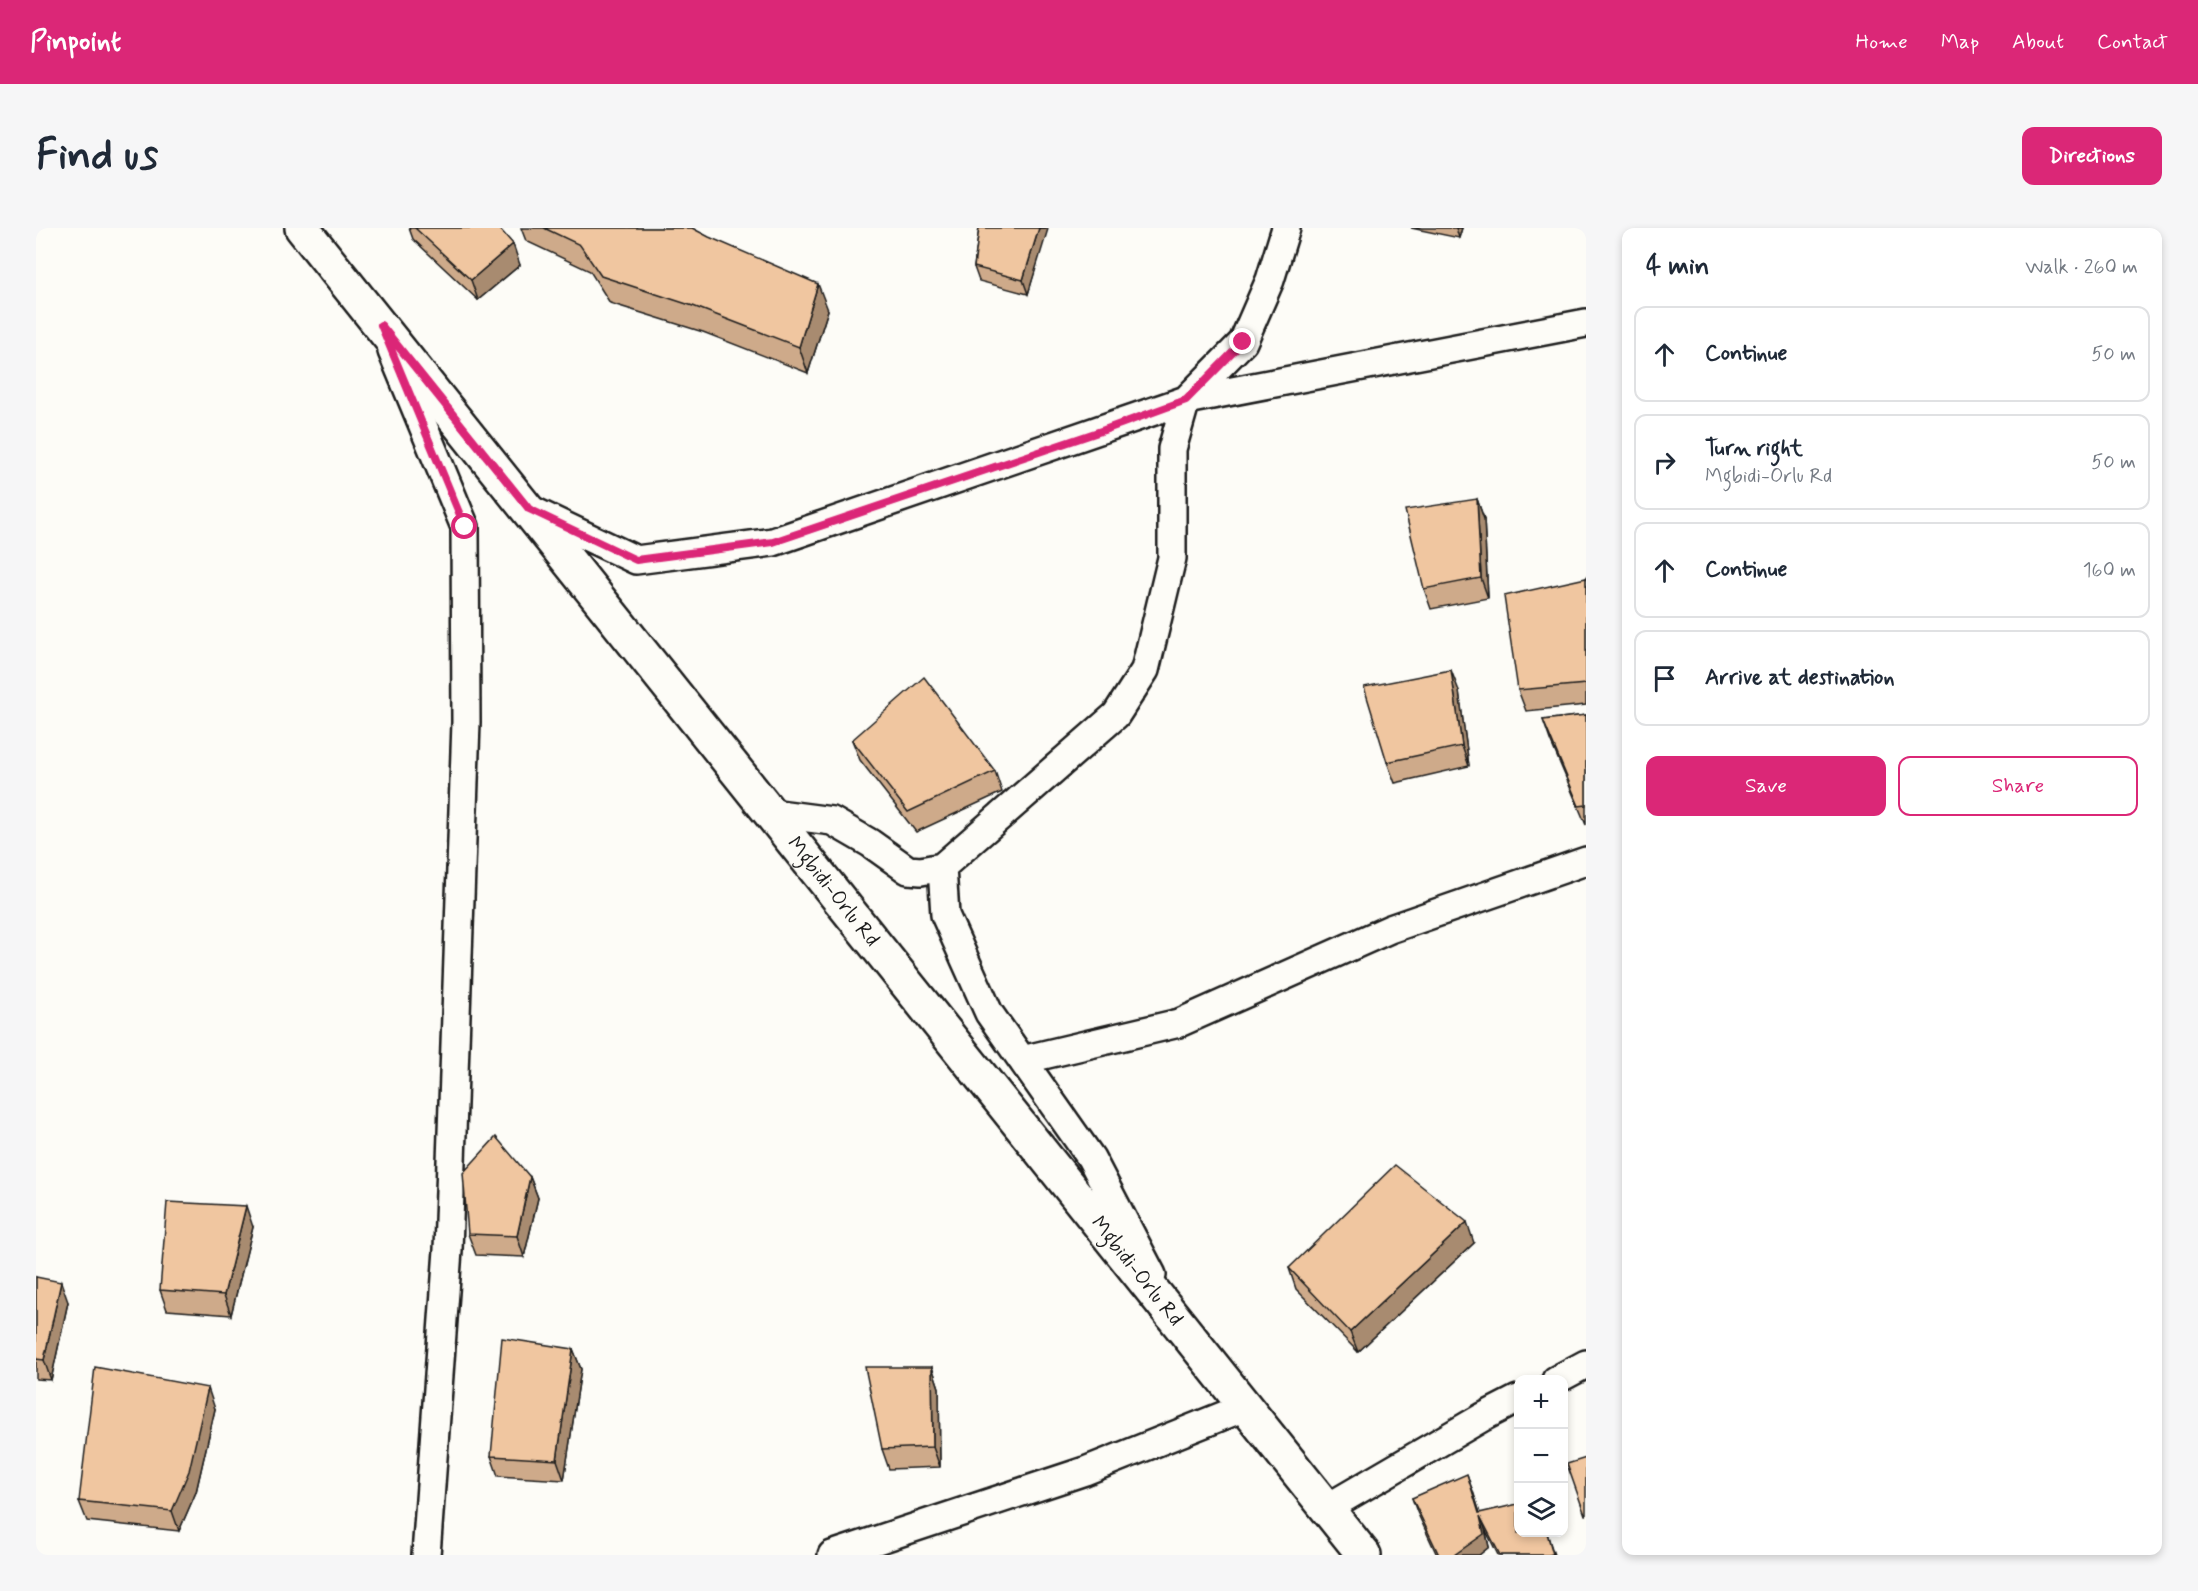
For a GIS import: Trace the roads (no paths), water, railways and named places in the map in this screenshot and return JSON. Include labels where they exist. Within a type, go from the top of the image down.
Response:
[{"type":"main road","name":"Mgbidi-Orlu Rd","points":[[302,228],[1364,1555]]},
{"type":"street","points":[[771,813],[832,821],[870,843],[908,870],[921,871],[942,867],[1116,715],[1144,670],[1172,558],[1172,449],[1186,400],[1243,342],[1270,280],[1286,228]]},
{"type":"street","points":[[529,509],[636,560],[773,542],[1186,400],[1586,323]]},
{"type":"street","points":[[381,325],[465,527],[466,722],[449,1227],[426,1555]]},
{"type":"street","points":[[1022,1060],[1179,1023],[1390,929],[1586,861]]},
{"type":"street","points":[[942,867],[945,915],[988,1013],[1091,1158],[1177,1321]]},
{"type":"street","points":[[1565,1375],[1586,1364]]},
{"type":"street","points":[[1327,1508],[1514,1401]]},
{"type":"street","points":[[832,1555],[1085,1471],[1245,1407]]}]
